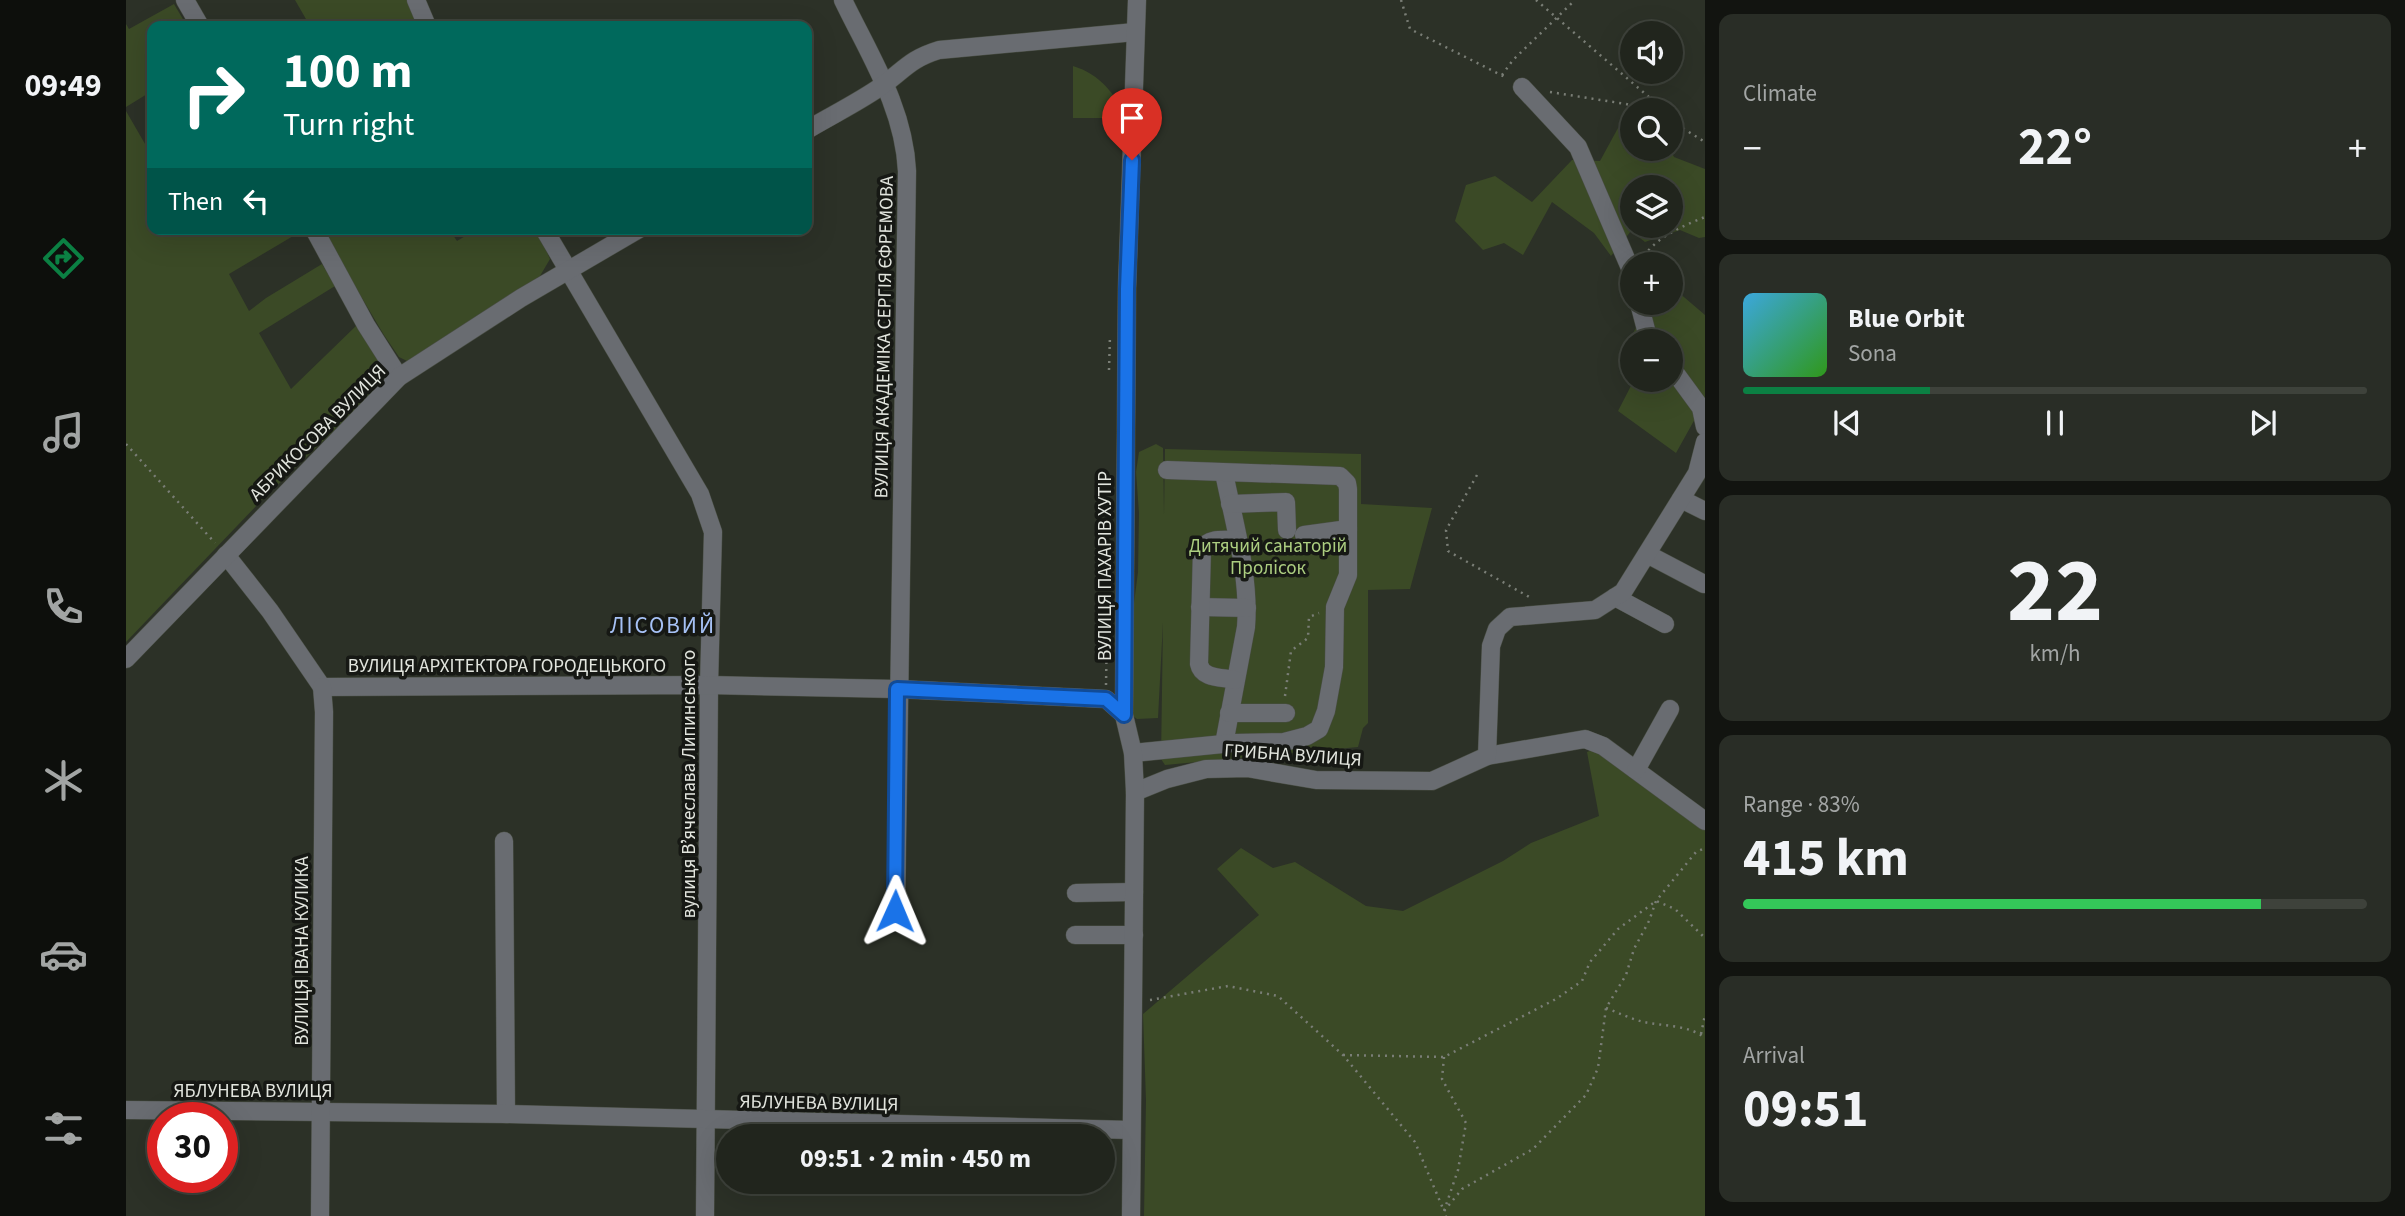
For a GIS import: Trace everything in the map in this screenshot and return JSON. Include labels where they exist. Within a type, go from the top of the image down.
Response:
[{"type":"street","points":[[186,0],[197,21]]},
{"type":"street","points":[[416,0],[425,21]]},
{"type":"street","name":"ВУЛИЦЯ АКАДЕМІКА СЕРГІЯ ЄФРЕМОВА","points":[[843,0],[899,117],[906,145],[897,689]]},
{"type":"street","name":"ВУЛИЦЯ ПАХАРІВ ХУТІР","points":[[1131,1216],[1135,792],[1133,753],[1124,715],[1127,289],[1137,0]]},
{"type":"street","points":[[812,127],[884,85],[906,64],[939,50],[1135,32]]},
{"type":"street","points":[[1522,87],[1578,146],[1623,252]]},
{"type":"street","points":[[317,235],[366,325],[399,377]]},
{"type":"street","name":"вулиця Вʼячеслава Липинського","points":[[548,235],[700,494],[713,532],[709,685],[705,1216]]},
{"type":"street","name":"АБРИКОСОВА ВУЛИЦЯ","points":[[126,659],[399,377],[521,298],[629,235]]},
{"type":"street","points":[[1683,383],[1701,408],[1705,427]]},
{"type":"street","points":[[1488,756],[1491,646],[1497,629],[1510,617],[1595,610],[1623,592],[1697,473],[1705,442]]},
{"type":"street","points":[[1133,753],[1224,744],[1293,741],[1319,729],[1333,677],[1336,600],[1347,581],[1347,483],[1340,476],[1167,470]]},
{"type":"street","points":[[1224,473],[1247,608],[1246,627],[1224,744]]},
{"type":"street","points":[[1681,499],[1705,511]]},
{"type":"street","points":[[1230,504],[1286,502],[1296,533],[1348,529]]},
{"type":"street","points":[[1235,680],[1205,675],[1199,668],[1203,546],[1214,540],[1237,540]]},
{"type":"street","points":[[1647,554],[1704,584]]},
{"type":"street","name":"ВУЛИЦЯ АРХІТЕКТОРА ГОРОДЕЦЬКОГО","points":[[226,555],[270,611],[322,687],[709,685],[897,689],[1106,699],[1124,715]]},
{"type":"street","points":[[1615,597],[1665,624]]},
{"type":"street","points":[[1200,607],[1247,608]]},
{"type":"street","name":"ВУЛИЦЯ ІВАНА КУЛИКА","points":[[320,1216],[322,687]]},
{"type":"street","points":[[895,911],[897,689]]},
{"type":"street","points":[[1636,770],[1670,709]]},
{"type":"street","points":[[1229,713],[1269,716]]},
{"type":"street","name":"ГРИБНА ВУЛИЦЯ","points":[[1135,792],[1167,779],[1206,769],[1247,768],[1316,780],[1432,781],[1488,756],[1585,740],[1603,746],[1705,821]]},
{"type":"street","points":[[504,841],[506,1114]]},
{"type":"street","points":[[1076,893],[1134,892]]},
{"type":"street","points":[[1076,935],[1134,935]]},
{"type":"street","name":"ЯБЛУНЕВА ВУЛИЦЯ","points":[[126,1110],[321,1110],[1132,1130]]},
{"type":"path","points":[[1401,0],[1410,29],[1522,87]]},
{"type":"path","points":[[1536,0],[1650,98]]},
{"type":"path","points":[[1502,75],[1513,60],[1575,0]]},
{"type":"path","points":[[1548,91],[1620,103]]},
{"type":"path","points":[[1683,126],[1705,142]]},
{"type":"path","points":[[1647,252],[1651,246],[1683,226],[1705,217]]},
{"type":"path","points":[[126,444],[226,555]]},
{"type":"path","points":[[1477,475],[1446,530],[1448,551],[1558,613]]},
{"type":"path","points":[[1269,716],[1292,651],[1308,638],[1309,617],[1335,607]]},
{"type":"path","points":[[1343,1055],[1444,1057],[1556,999],[1582,981],[1590,962],[1618,929],[1656,901],[1696,852],[1705,848]]},
{"type":"path","points":[[1656,901],[1675,909],[1705,938]]},
{"type":"path","points":[[1444,1211],[1462,1189],[1533,1149],[1586,1095],[1598,1068],[1606,1008],[1626,975],[1634,949],[1656,901]]},
{"type":"path","points":[[1133,1003],[1228,986],[1278,996],[1343,1055],[1415,1142],[1446,1216]]},
{"type":"path","points":[[1606,1008],[1644,1022],[1673,1025],[1701,1034],[1705,1038]]},
{"type":"path","points":[[1701,1034],[1705,1015]]},
{"type":"path","points":[[1444,1057],[1442,1079],[1466,1123],[1458,1170],[1444,1211]]},
{"type":"green space","points":[[295,0],[407,0],[418,21],[307,21]]},
{"type":"green space","points":[[174,4],[184,21],[147,21],[147,94],[126,107],[126,24],[129,29]]},
{"type":"green space","points":[[1073,66],[1091,74],[1106,86],[1126,118],[1073,118]]},
{"type":"green space","points":[[126,111],[147,147],[147,235],[295,235],[229,274],[249,311],[322,264],[335,286],[259,333],[291,389],[358,324],[385,369],[384,380],[380,386],[259,503],[126,642]]},
{"type":"green space","points":[[1620,128],[1620,161],[1683,160],[1705,169],[1705,237],[1699,238],[1683,231],[1683,175],[1620,175],[1620,238],[1625,238],[1611,256],[1594,233],[1552,202],[1523,255],[1504,243],[1483,250],[1455,221],[1466,185],[1495,176],[1532,202],[1572,160],[1600,161]]},
{"type":"green space","points":[[325,235],[453,235],[457,241],[467,235],[539,235],[550,259],[540,276],[409,362],[399,357]]},
{"type":"green space","points":[[1640,238],[1657,238],[1645,242]]},
{"type":"green space","points":[[1683,296],[1705,315],[1705,406],[1701,408],[1676,453],[1618,411],[1628,392],[1683,392],[1683,329],[1635,329],[1635,315],[1683,315]]},
{"type":"green space","name":"Дитячий санаторій Пролісок","points":[[1156,444],[1163,448],[1164,515],[1165,449],[1361,454],[1361,504],[1432,508],[1410,589],[1368,590],[1368,723],[1363,728],[1358,747],[1165,765],[1161,759],[1163,622],[1158,718],[1137,719],[1129,713],[1138,572],[1139,513],[1136,472],[1139,452]]},
{"type":"green space","points":[[1603,746],[1705,821],[1705,1216],[1144,1216],[1146,1100],[1143,1014],[1259,915],[1217,869],[1241,848],[1273,868],[1295,862],[1366,906],[1403,911],[1503,861],[1531,843],[1599,816],[1587,752]]},
{"type":"district","name":"ЛІСОВИЙ","points":[[663,625]]},
{"type":"route","points":[[895,911],[897,689],[1106,699],[1124,715],[1127,289],[1132,160]]}]
